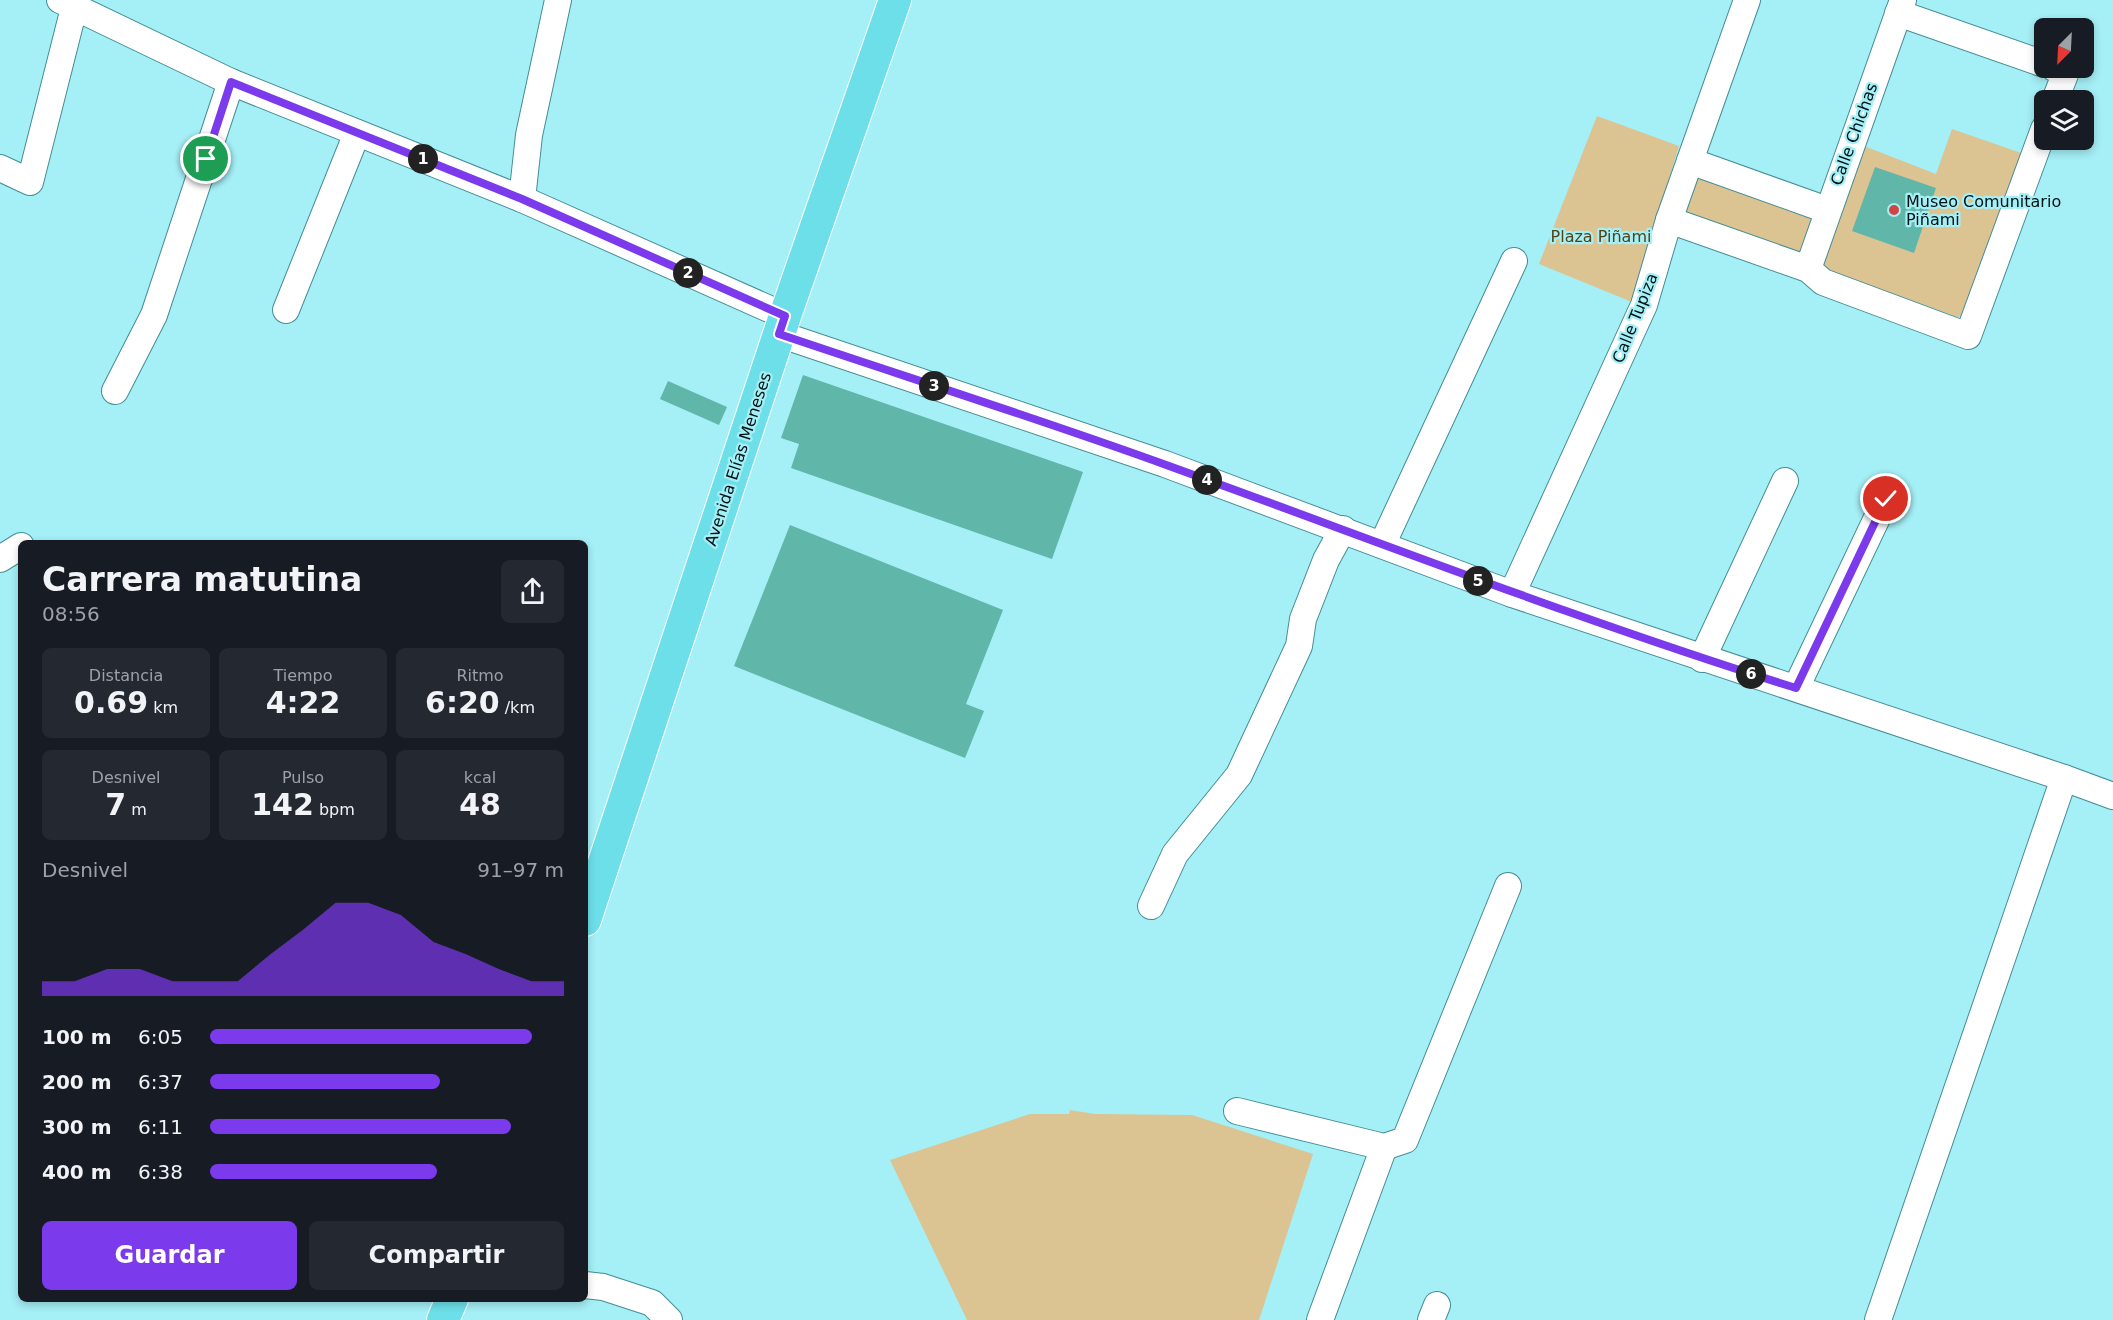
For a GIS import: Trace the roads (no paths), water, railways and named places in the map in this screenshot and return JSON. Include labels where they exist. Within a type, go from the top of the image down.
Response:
[{"type":"main road","name":"Avenida Elías Meneses","points":[[588,911],[782,325],[895,0]]},
{"type":"main road","points":[[443,1320],[451,1302]]},
{"type":"street","points":[[522,199],[529,135],[558,0]]},
{"type":"street","name":"Calle Tupiza","points":[[1512,594],[1644,305],[1669,220],[1747,0]]},
{"type":"street","points":[[0,168],[30,182],[70,2],[231,82],[522,199],[782,325],[1165,464],[1512,594],[2113,796]]},
{"type":"street","points":[[1900,6],[2034,60]]},
{"type":"street","name":"Calle Chichas","points":[[1808,269],[1900,6]]},
{"type":"street","points":[[115,391],[154,315],[231,82]]},
{"type":"street","points":[[286,310],[357,133]]},
{"type":"street","points":[[1669,220],[1808,269],[1823,282],[1968,336],[2036,150]]},
{"type":"street","points":[[1690,161],[1827,210]]},
{"type":"street","points":[[1382,544],[1514,261]]},
{"type":"street","points":[[1702,659],[1785,481]]},
{"type":"street","points":[[1796,688],[1886,499]]},
{"type":"street","points":[[1151,906],[1175,855],[1239,775],[1299,646],[1303,619],[1326,560],[1343,530]]},
{"type":"street","points":[[0,559],[18,548]]},
{"type":"street","points":[[1878,1320],[2064,778]]},
{"type":"street","points":[[1237,1111],[1384,1147],[1404,1140],[1508,886]]},
{"type":"street","points":[[1320,1320],[1384,1147]]},
{"type":"street","points":[[588,1285],[603,1287],[652,1303],[669,1320]]},
{"type":"place","name":"Museo Comunitario Piñami","points":[[1894,210]]},
{"type":"park label","name":"Plaza Piñami","points":[[1601,236]]}]
